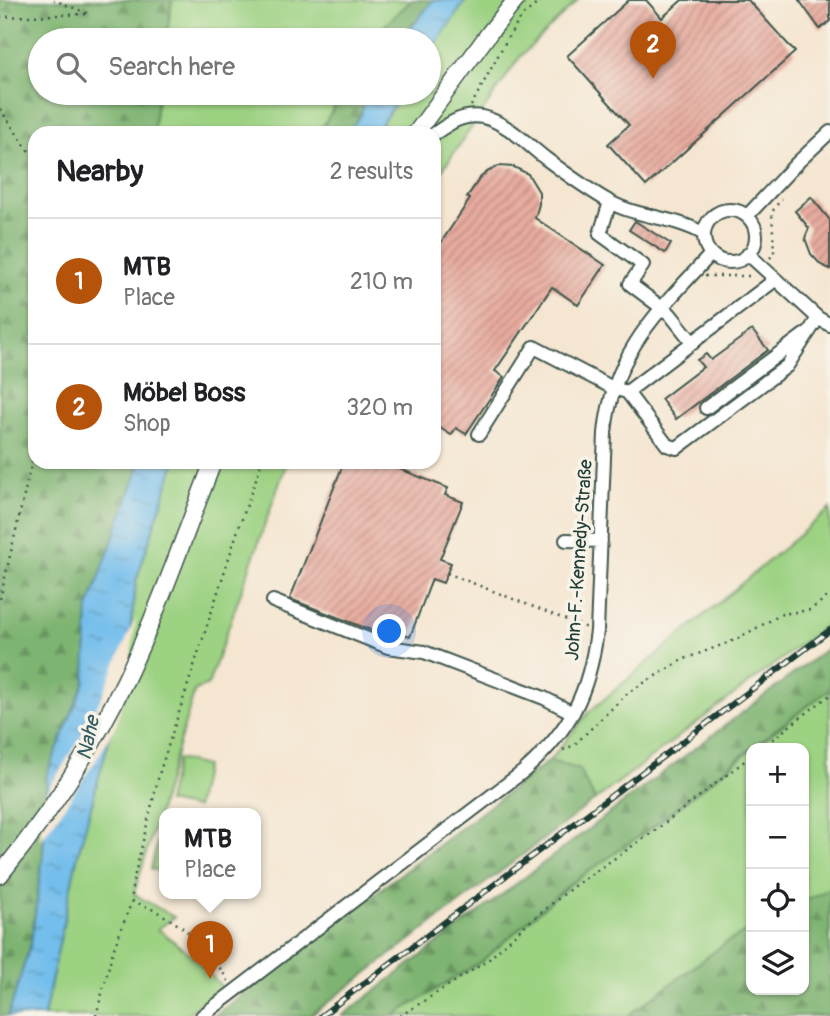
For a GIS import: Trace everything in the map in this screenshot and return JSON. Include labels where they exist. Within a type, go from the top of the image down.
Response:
[{"type":"main road","points":[[441,99],[516,0]]},
{"type":"main road","points":[[421,126],[437,105]]},
{"type":"main road","points":[[0,875],[62,791],[108,713],[141,644],[210,469]]},
{"type":"street","points":[[441,129],[466,116],[480,116],[497,121],[565,173],[610,202],[680,222],[704,234]]},
{"type":"street","points":[[747,216],[830,132]]},
{"type":"street","points":[[610,202],[600,234],[643,265],[630,284],[676,320],[693,344]]},
{"type":"street","points":[[725,210],[747,216],[756,235],[748,254],[740,260],[730,261],[720,260],[711,254],[704,241],[707,223],[725,210]]},
{"type":"street","name":"John-F.-Kennedy-Straße","points":[[202,1016],[524,771],[551,745],[573,713],[589,679],[597,631],[606,433],[608,406],[613,388],[631,349],[662,307],[711,254]]},
{"type":"street","points":[[748,254],[818,318],[830,325]]},
{"type":"street","points":[[627,393],[775,280]]},
{"type":"street","points":[[479,434],[534,347],[627,393],[667,445],[677,448],[787,366],[818,318]]},
{"type":"street","points":[[706,408],[811,330]]},
{"type":"street","points":[[566,540],[601,541]]},
{"type":"street","points":[[273,601],[388,647],[424,652],[544,698],[573,713]]},
{"type":"path","points":[[0,17],[89,14],[54,0]]},
{"type":"path","points":[[466,116],[507,39],[523,15],[542,0]]},
{"type":"path","points":[[0,109],[28,150]]},
{"type":"path","points":[[698,269],[707,278],[752,277],[761,268],[774,253],[772,212],[792,184],[785,176]]},
{"type":"path","points":[[0,599],[30,469]]},
{"type":"path","points":[[96,1016],[113,951],[132,901],[132,886],[160,771],[260,469]]},
{"type":"path","points":[[447,573],[597,631]]},
{"type":"path","points":[[551,745],[562,751],[574,745],[629,692],[682,660],[734,640],[782,614],[810,610],[830,595]]},
{"type":"path","points":[[768,743],[830,695]]},
{"type":"path","points":[[400,1016],[487,961],[523,927],[574,886],[656,830],[746,760]]},
{"type":"path","points":[[132,901],[168,917],[202,945],[235,991]]},
{"type":"green space","points":[[0,0],[172,0],[168,28],[28,28],[28,105],[156,105],[154,126],[28,126],[28,469],[138,469],[88,609],[85,681],[47,774],[43,856],[31,943],[8,1016],[0,1016]]},
{"type":"green space","points":[[172,0],[412,0],[382,28],[168,28]]},
{"type":"green space","points":[[412,0],[433,0],[411,28],[382,28]]},
{"type":"green space","points":[[466,0],[578,0],[520,57],[441,172],[441,126],[380,126],[394,105],[441,105],[441,36]]},
{"type":"green space","points":[[156,105],[336,105],[323,126],[154,126]]},
{"type":"green space","points":[[336,105],[363,105],[361,115],[352,126],[323,126]]},
{"type":"green space","points":[[173,469],[285,469],[208,685],[195,690],[134,894],[174,917],[158,929],[192,956],[222,987],[184,1016],[44,1016],[77,858],[125,680],[136,581]]},
{"type":"green space","points":[[830,509],[830,622],[595,800],[579,769],[549,761],[589,712]]},
{"type":"green space","points":[[830,646],[830,689],[758,743],[746,743],[746,752],[654,826],[569,885],[482,961],[393,1016],[342,1016]]},
{"type":"green space","points":[[830,689],[830,888],[809,898],[809,743],[760,743]]},
{"type":"green space","points":[[746,754],[746,932],[727,942],[628,1016],[393,1016],[482,961],[569,885],[654,826]]},
{"type":"green space","points":[[177,759],[205,766],[196,808],[167,802]]},
{"type":"green space","points":[[549,761],[579,769],[595,800],[310,1016],[214,1016]]},
{"type":"green space","points":[[159,836],[159,871],[151,869]]},
{"type":"green space","points":[[830,888],[830,1016],[628,1016],[727,942],[746,932],[746,995],[809,995],[809,898]]},
{"type":"water","points":[[433,0],[466,0],[441,36],[441,28],[411,28]]},
{"type":"water","points":[[363,105],[394,105],[380,126],[352,126],[361,115]]},
{"type":"water","name":"Nahe","points":[[138,469],[173,469],[136,581],[125,680],[77,858],[44,1016],[8,1016],[31,943],[43,856],[47,774],[85,681],[88,609]]},
{"type":"pier","points":[[136,617],[128,680],[116,725],[97,759],[40,842],[42,799],[79,740],[102,696]]},
{"type":"building","points":[[629,0],[646,0],[662,18],[682,0],[748,0],[795,52],[646,186],[608,144],[629,125],[567,56]]},
{"type":"building","points":[[799,0],[830,0],[830,21],[820,29]]},
{"type":"building","points":[[498,166],[514,167],[528,174],[539,192],[535,218],[605,265],[578,305],[552,287],[495,371],[504,377],[466,434],[456,428],[451,435],[441,429],[441,242],[470,199],[467,197],[487,172]]},
{"type":"building","points":[[811,197],[830,220],[830,269],[821,265],[811,254],[805,238],[809,228],[795,211]]},
{"type":"building","points":[[635,221],[671,244],[665,253],[629,230]]},
{"type":"building","points":[[752,330],[768,350],[676,419],[661,399],[703,367],[697,360],[706,354],[711,360]]},
{"type":"building","points":[[341,469],[400,469],[448,488],[445,495],[463,502],[440,559],[451,563],[443,583],[432,579],[410,637],[392,630],[389,637],[290,599]]},
{"type":"railway","points":[[321,1016],[830,630]]},
{"type":"place","name":"Möbel Boss","points":[[653,79]]},
{"type":"place","name":"MTB","points":[[210,979]]}]
